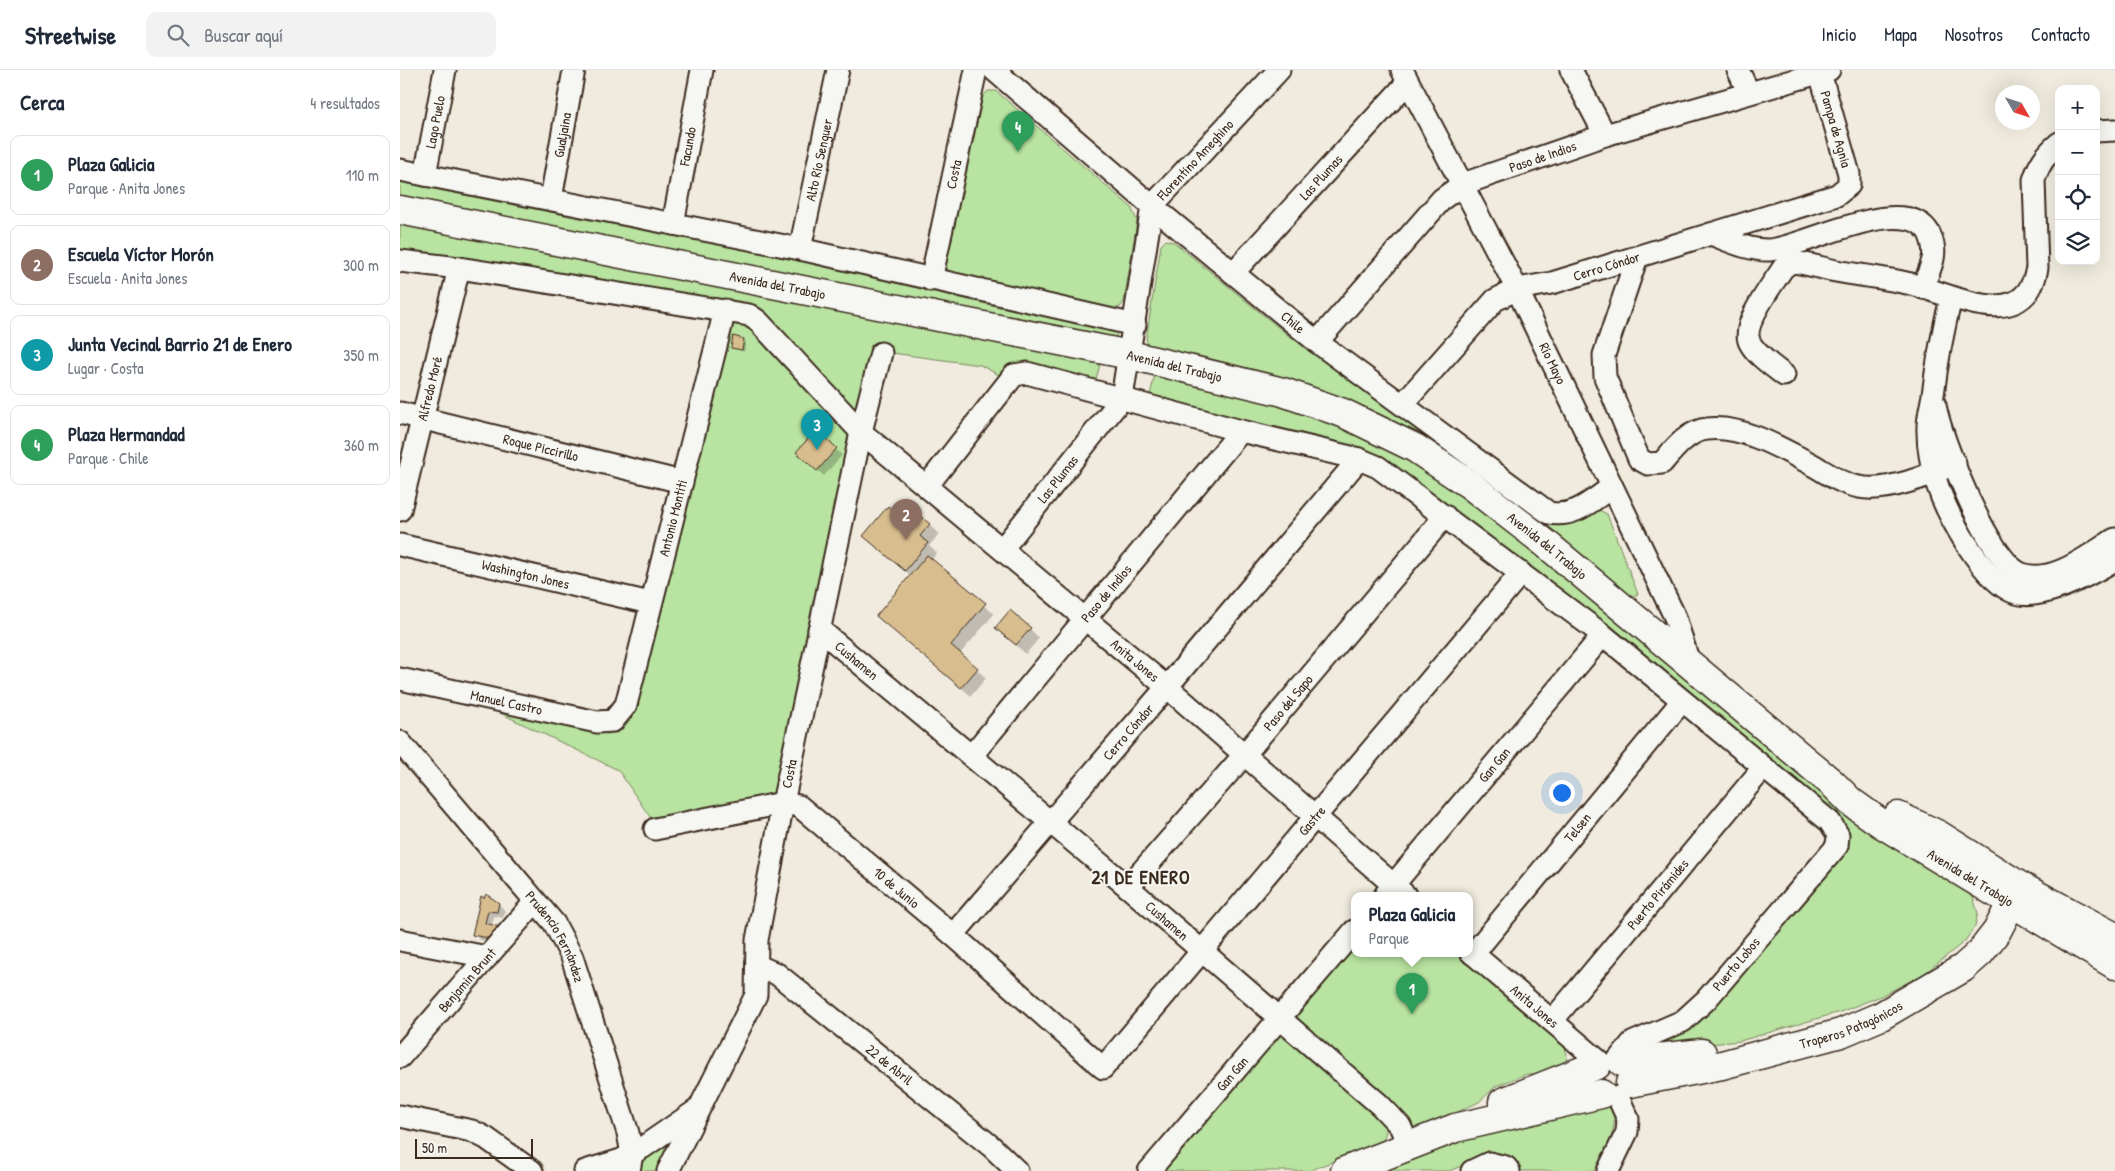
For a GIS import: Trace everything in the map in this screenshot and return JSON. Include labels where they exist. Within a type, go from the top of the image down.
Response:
[{"type":"main road","name":"Avenida del Trabajo","points":[[400,210],[1130,355],[1283,392],[1343,413],[1415,448],[1455,473],[1545,543],[1832,783],[1851,802],[1882,824],[2015,894],[2115,937]]},
{"type":"main road","name":"Avenida del Trabajo","points":[[2015,894],[2064,935],[2115,965]]},
{"type":"main road","name":"Troperos Patagónicos","points":[[1345,1171],[1455,1128],[1483,1110],[1612,1075],[1722,1065],[1841,1033],[1881,1016],[1928,990],[1948,971],[1988,922],[2015,894]]},
{"type":"main road","points":[[2064,935],[2115,984]]},
{"type":"street","name":"Lago Puelo","points":[[425,175],[446,70]]},
{"type":"street","name":"Gualjaina","points":[[550,199],[574,70]]},
{"type":"street","name":"Facundo","points":[[673,224],[702,70]]},
{"type":"street","name":"Alto Río Senguer","points":[[800,249],[838,70]]},
{"type":"street","name":"Costa","points":[[931,280],[976,70]]},
{"type":"street","name":"Chile","points":[[994,70],[1152,206],[1316,342],[1403,404],[1549,514],[1563,516],[1578,510],[1612,487]]},
{"type":"street","name":"Florentino Ameghino","points":[[1130,355],[1152,206],[1279,70]]},
{"type":"street","points":[[1571,70],[1605,135]]},
{"type":"street","points":[[1738,70],[1749,93]]},
{"type":"street","name":"Paso de Indios","points":[[1316,342],[1442,199],[1463,184],[1605,135],[1824,71]]},
{"type":"street","name":"Pampa de Agnia","points":[[1824,71],[1849,174],[1849,185]]},
{"type":"street","name":"Río Mayo","points":[[1405,76],[1517,289],[1675,617],[1689,663]]},
{"type":"street","name":"Las Plumas","points":[[1233,273],[1405,76]]},
{"type":"street","points":[[2100,131],[2115,130]]},
{"type":"street","points":[[1784,375],[1750,345],[1748,329],[1752,318],[1786,264],[1794,262],[1878,277],[1987,307],[2016,301],[2028,293],[2035,281],[2037,268],[2034,180],[2038,167],[2046,154],[2055,147]]},
{"type":"street","points":[[400,170],[800,249],[1135,325]]},
{"type":"street","name":"Cerro Cóndor","points":[[1403,404],[1495,300],[1517,289],[1552,283],[1837,195],[1849,185]]},
{"type":"street","points":[[1711,234],[1741,246],[1770,250],[1886,217],[1910,219],[1926,228],[1934,243],[1933,258],[1923,288]]},
{"type":"street","points":[[1637,256],[1604,355],[1605,377],[1639,459],[1648,464],[1662,463],[1690,435],[1706,429],[1732,431],[1767,442],[1841,482],[1861,488],[1887,486],[1934,473],[1954,462]]},
{"type":"street","points":[[400,261],[458,268],[749,315],[758,321],[861,432]]},
{"type":"street","name":"Alfredo Moré","points":[[400,510],[458,268]]},
{"type":"street","points":[[1951,298],[1938,360],[1927,431],[1934,473],[1947,506],[1969,546],[1992,577],[2016,593],[2027,594],[2054,589],[2115,560]]},
{"type":"street","name":"Antonio Montiti","points":[[613,721],[626,705],[650,603],[725,310]]},
{"type":"street","name":"Costa","points":[[668,1171],[756,995],[757,940],[783,803],[861,432],[881,353]]},
{"type":"street","name":"Las Plumas","points":[[1003,548],[1122,398],[1130,355]]},
{"type":"street","points":[[927,486],[1014,376],[1027,373],[1241,431],[1359,459],[1378,467],[1603,635],[1763,768]]},
{"type":"street","points":[[1933,395],[1936,414],[1978,520],[2010,568],[2022,575],[2046,575],[2065,568],[2115,539]]},
{"type":"street","name":"Roque Piccirillo","points":[[400,414],[682,482]]},
{"type":"street","name":"Paso de Indios","points":[[972,755],[1241,431]]},
{"type":"street","name":"Anita Jones","points":[[861,432],[1168,687],[1314,816],[1394,892]]},
{"type":"street","name":"Cerro Cóndor","points":[[953,935],[1168,687],[1359,459]]},
{"type":"street","name":"Paso del Sapo","points":[[1128,887],[1245,754],[1445,516]]},
{"type":"street","name":"Washington Jones","points":[[400,544],[650,603]]},
{"type":"street","name":"Gastre","points":[[1103,1068],[1200,950],[1521,573]]},
{"type":"street","name":"Cushamen","points":[[819,629],[972,755],[1280,1018],[1394,1119],[1400,1126],[1409,1146]]},
{"type":"street","name":"Gan Gan","points":[[1394,892],[1603,635]]},
{"type":"street","name":"Manuel Castro","points":[[400,678],[597,722],[613,721]]},
{"type":"street","name":"Telsen","points":[[1473,950],[1682,701]]},
{"type":"street","name":"Prudencio Fernández","points":[[400,742],[554,923],[572,957],[628,1133],[630,1162]]},
{"type":"street","name":"Puerto Lobos","points":[[1612,1075],[1632,1043],[1684,1021],[1706,1000],[1837,846],[1838,835],[1830,822],[1763,768]]},
{"type":"street","name":"Puerto Pirámides","points":[[1552,1020],[1763,768]]},
{"type":"street","points":[[655,829],[783,803]]},
{"type":"street","name":"10 de Junio","points":[[783,803],[799,806],[953,935],[1103,1068]]},
{"type":"street","name":"Benjamin Brunt","points":[[400,1057],[535,902]]},
{"type":"street","name":"Gan Gan","points":[[1149,1171],[1351,935]]},
{"type":"street","points":[[400,940],[487,957]]},
{"type":"street","name":"Anita Jones","points":[[1473,954],[1552,1020],[1612,1075]]},
{"type":"street","name":"22 de Abril","points":[[758,966],[777,974],[992,1147],[1016,1171]]},
{"type":"street","points":[[1608,1171],[1627,1132],[1628,1119],[1612,1075]]},
{"type":"street","name":"Costa","points":[[585,1171],[630,1162],[701,1107]]},
{"type":"street","points":[[400,1116],[472,1131],[486,1138],[532,1171]]},
{"type":"street","points":[[1472,1171],[1489,1163],[1508,1169]]},
{"type":"green space","points":[[988,91],[996,91],[1131,207],[1137,221],[1124,302],[1120,307],[1110,310],[949,273],[946,264],[983,96]]},
{"type":"green space","points":[[400,176],[796,257],[1117,329],[1116,339],[400,195]]},
{"type":"green space","points":[[400,223],[1101,361],[1095,383],[1010,368],[999,375],[980,365],[877,351],[857,417],[776,330],[400,255]]},
{"type":"green space","points":[[1166,240],[1174,242],[1289,336],[1375,393],[1546,516],[1595,508],[1607,514],[1638,594],[1634,596],[1628,595],[1502,490],[1448,452],[1402,425],[1347,399],[1270,373],[1268,376],[1236,365],[1195,355],[1180,356],[1148,345],[1146,339],[1161,245]]},
{"type":"green space","points":[[731,319],[747,320],[848,432],[850,439],[777,792],[768,798],[652,820],[618,770],[498,712],[608,734],[621,730],[632,715],[660,594]]},
{"type":"green space","points":[[1155,374],[1272,399],[1350,426],[1454,485],[1958,881],[1973,897],[1978,913],[1975,926],[1965,941],[1924,974],[1881,996],[1840,1012],[1740,1041],[1640,1051],[1683,1032],[1843,843],[1380,457],[1150,395]]},
{"type":"green space","points":[[1351,946],[1351,957],[1459,957],[1563,1044],[1567,1054],[1566,1064],[1550,1074],[1527,1074],[1496,1086],[1479,1102],[1420,1128],[1411,1126],[1298,1024],[1298,1010]]},
{"type":"green space","points":[[1282,1036],[1290,1038],[1384,1122],[1387,1128],[1383,1141],[1309,1171],[1161,1171],[1274,1040]]},
{"type":"green space","points":[[1606,1102],[1612,1109],[1614,1126],[1608,1145],[1595,1171],[1522,1171],[1515,1161],[1494,1153],[1449,1171],[1376,1171],[1484,1127]]},
{"type":"green space","points":[[680,1124],[660,1171],[636,1171],[642,1158]]},
{"type":"building","points":[[733,336],[744,339],[742,350],[731,348]]},
{"type":"building","points":[[816,430],[837,448],[817,471],[796,452]]},
{"type":"building","points":[[906,504],[930,524],[920,536],[928,543],[905,571],[863,536],[888,506],[897,514]]},
{"type":"building","points":[[927,555],[986,603],[951,645],[978,668],[961,688],[876,616]]},
{"type":"building","points":[[1010,610],[1031,628],[1016,645],[995,628]]},
{"type":"building","points":[[486,894],[499,903],[497,912],[488,911],[485,923],[500,927],[493,939],[472,935],[481,896],[484,898]]},
{"type":"place","name":"Plaza Hermandad","points":[[1018,152]]},
{"type":"place","name":"Junta Vecinal Barrio 21 de Enero","points":[[817,450]]},
{"type":"place","name":"Escuela Víctor Morón","points":[[906,540]]},
{"type":"place","name":"Plaza Galicia","points":[[1412,1014]]},
{"type":"district","name":"21 DE ENERO","points":[[1141,877]]}]
